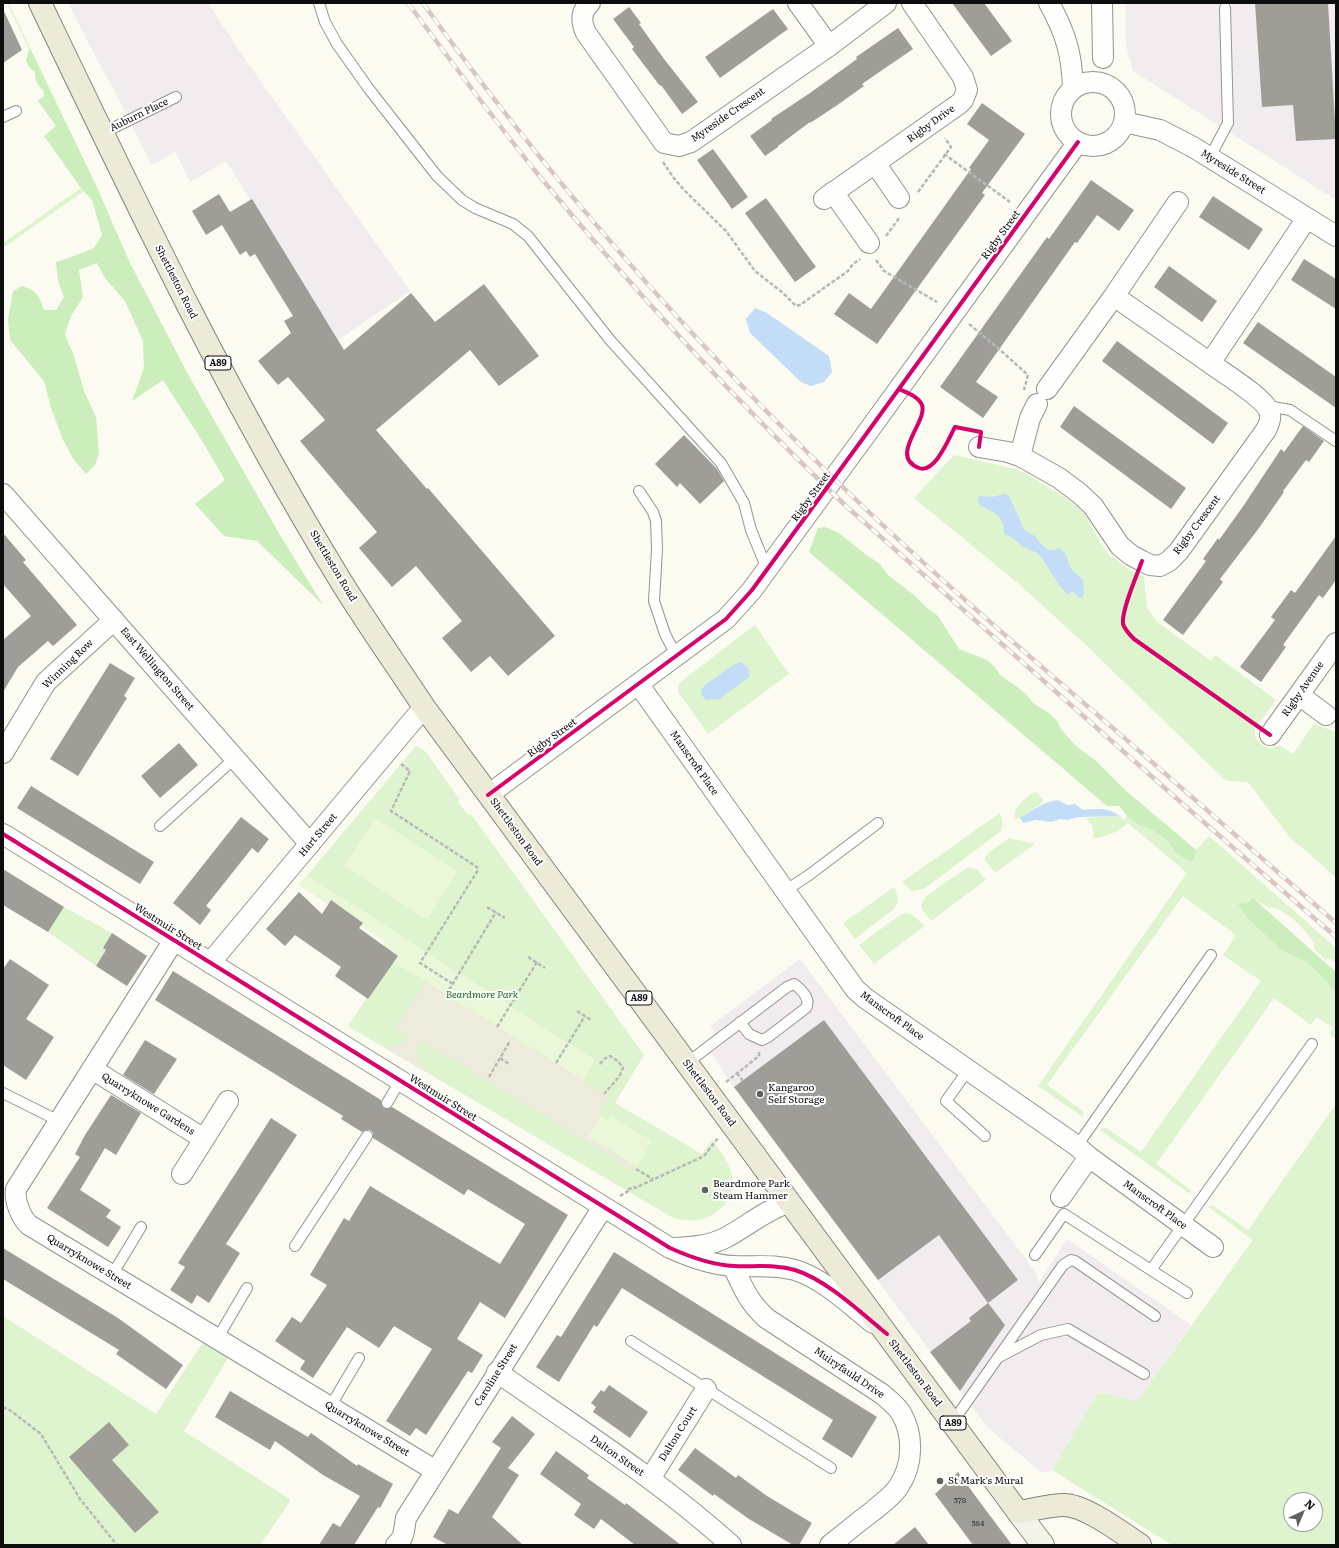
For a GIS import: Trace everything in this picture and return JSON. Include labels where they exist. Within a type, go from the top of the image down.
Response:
[{"type":"main road","name":"Shettleston Road","points":[[40,3],[179,289],[258,438],[342,584],[424,707],[488,795],[686,1063],[730,1120],[1018,1512]]},
{"type":"main road","points":[[1018,1512],[1065,1505],[1075,1507],[1102,1520],[1140,1545]]},
{"type":"street","points":[[590,3],[583,12],[582,20],[586,33],[664,143]]},
{"type":"street","points":[[798,3],[829,46]]},
{"type":"street","name":"Myreside Crescent","points":[[664,143],[679,146],[691,142],[829,46],[886,3]]},
{"type":"street","name":"Rigby Drive","points":[[869,252],[829,195],[959,104],[963,100],[967,90],[963,77],[912,3]]},
{"type":"street","points":[[1049,3],[1065,35],[1071,59],[1073,89]]},
{"type":"street","points":[[1102,3],[1103,58]]},
{"type":"street","points":[[1092,82],[1110,86],[1116,92],[1124,106],[1124,122],[1114,138],[1106,143],[1087,145],[1078,142],[1070,135],[1064,127],[1062,107],[1066,97],[1073,89],[1082,84],[1092,82]]},
{"type":"street","name":"Myreside Street","points":[[1124,122],[1160,130],[1193,147],[1336,236]]},
{"type":"street","name":"Rigby Street","points":[[488,795],[677,657],[726,619],[740,604],[955,313],[1078,142]]},
{"type":"street","points":[[875,163],[900,198]]},
{"type":"street","points":[[1020,456],[1030,418],[1042,396],[1114,296],[1178,202]]},
{"type":"street","points":[[1210,363],[1307,218]]},
{"type":"street","points":[[1114,296],[1210,363],[1267,406]]},
{"type":"street","name":"Rigby Crescent","points":[[979,447],[1020,456],[1059,478],[1093,506],[1120,546],[1131,556],[1150,565],[1160,566],[1170,561],[1179,551],[1266,430],[1270,415],[1267,406]]},
{"type":"street","name":"East Wellington Street","points":[[3,494],[310,844]]},
{"type":"street","name":"Winning Row","points":[[3,753],[46,682],[114,620]]},
{"type":"street","name":"Rigby Avenue","points":[[1270,735],[1336,643]]},
{"type":"street","name":"Manscroft Place","points":[[639,685],[855,989],[865,998],[1083,1151],[1213,1247]]},
{"type":"street","points":[[1299,695],[1326,715]]},
{"type":"street","name":"Hart Street","points":[[210,963],[424,707]]},
{"type":"street","name":"Westmuir Street","points":[[3,834],[670,1248],[698,1260],[717,1264],[733,1266],[779,1267],[808,1275],[851,1305],[887,1334]]},
{"type":"street","name":"Quarryknowe Street","points":[[174,940],[16,1189],[15,1194],[24,1221],[436,1471]]},
{"type":"street","name":"Quarryknowe Gardens","points":[[92,1069],[204,1139]]},
{"type":"street","name":"Quarryknowe Gardens","points":[[182,1174],[228,1102]]},
{"type":"street","points":[[1061,1197],[1083,1151]]},
{"type":"street","points":[[670,1248],[696,1247],[715,1242],[725,1238],[776,1207],[790,1202]]},
{"type":"street","name":"Caroline Street","points":[[400,1544],[406,1518],[497,1372],[603,1207]]},
{"type":"street","name":"Muiryfauld Drive","points":[[733,1266],[746,1295],[766,1318],[893,1402],[905,1421],[911,1444],[906,1472],[899,1486],[888,1499],[830,1545]]},
{"type":"street","name":"Dalton Street","points":[[497,1372],[650,1479],[731,1545]]},
{"type":"street","name":"Dalton Court","points":[[650,1479],[706,1389]]},
{"type":"street","name":"Shettleston Road","points":[[1018,1512],[1043,1545]]},
{"type":"lane","points":[[319,3],[325,22],[338,44],[369,89],[437,176],[462,200],[475,208],[513,224],[528,236],[610,340],[721,463],[744,503],[751,530],[767,569]]},
{"type":"lane","points":[[1210,157],[1228,123],[1225,8]]},
{"type":"lane","name":"Auburn Place","points":[[102,133],[176,97]]},
{"type":"lane","points":[[3,118],[16,111]]},
{"type":"lane","points":[[1267,406],[1290,410],[1336,440]]},
{"type":"lane","points":[[639,491],[653,512],[656,521],[657,549],[654,602],[665,634],[677,657]]},
{"type":"lane","points":[[160,826],[235,758]]},
{"type":"lane","points":[[785,891],[809,875],[878,823]]},
{"type":"lane","points":[[1083,1151],[1211,955]]},
{"type":"lane","points":[[686,1063],[787,986],[794,984],[808,1000],[806,1008],[762,1040],[749,1034],[740,1022]]},
{"type":"lane","points":[[1151,1270],[1312,1044]]},
{"type":"lane","points":[[968,1070],[946,1101],[985,1136]]},
{"type":"lane","points":[[387,1103],[400,1081]]},
{"type":"lane","points":[[3,1093],[59,1121]]},
{"type":"lane","points":[[295,1246],[367,1136]]},
{"type":"lane","points":[[1035,1255],[1064,1214],[1186,1293]]},
{"type":"lane","points":[[112,1275],[141,1227]]},
{"type":"lane","points":[[952,1423],[1063,1265],[1071,1260],[1075,1261],[1155,1316]]},
{"type":"lane","points":[[217,1339],[246,1288]]},
{"type":"lane","points":[[999,1357],[1041,1335],[1068,1329],[1144,1374]]},
{"type":"lane","points":[[631,1342],[831,1468]]},
{"type":"lane","points":[[330,1407],[359,1358]]},
{"type":"path","points":[[664,143],[656,149],[673,177],[684,190],[726,231],[755,271],[783,292],[796,306],[800,305],[848,271],[853,264],[869,252],[884,271],[955,313],[999,348],[1028,375],[1042,396]]},
{"type":"path","points":[[944,154],[1026,214]]},
{"type":"path","points":[[1028,375],[1022,397],[1042,396]]},
{"type":"path","points":[[387,752],[410,771],[391,812],[477,867],[478,870],[420,963],[453,984]]},
{"type":"path","points":[[487,907],[505,918]]},
{"type":"path","points":[[446,995],[496,912]]},
{"type":"path","points":[[528,957],[545,968]]},
{"type":"path","points":[[497,1027],[537,962]]},
{"type":"path","points":[[577,1011],[592,1020]]},
{"type":"path","points":[[556,1064],[585,1016]]},
{"type":"path","points":[[710,1094],[759,1056],[762,1040]]},
{"type":"path","points":[[489,1077],[510,1041]]},
{"type":"path","points":[[600,1064],[604,1059],[610,1056],[618,1061],[623,1068],[619,1077],[604,1094]]},
{"type":"path","points":[[500,1058],[509,1064]]},
{"type":"path","points":[[737,1073],[743,1081]]},
{"type":"path","points":[[603,1207],[630,1190],[629,1189],[635,1188],[704,1156],[712,1147],[730,1120]]},
{"type":"path","points":[[636,1169],[653,1179]]},
{"type":"path","points":[[3,1407],[11,1410],[41,1434],[80,1499],[117,1545]]},
{"type":"shaded area","points":[[68,3],[208,3],[247,62],[410,291],[338,340],[226,161],[190,182],[175,152],[152,165]]},
{"type":"shaded area","points":[[1125,3],[1336,3],[1336,200],[1133,71],[1126,45]]},
{"type":"shaded area","points":[[800,959],[1035,1271],[1039,1282],[1067,1239],[1191,1325],[1137,1401],[1098,1392],[1052,1470],[1048,1472],[1041,1472],[987,1427],[734,1088],[711,1053],[724,1044],[710,1026]]},
{"type":"shaded area","points":[[425,982],[609,1096],[598,1114],[601,1116],[588,1137],[637,1167],[634,1171],[422,1041],[416,1050],[422,1070],[385,1048],[404,1042],[408,1036],[395,1027]]},
{"type":"green space","points":[[7,3],[9,3],[30,48],[29,49]]},
{"type":"green space","points":[[30,48],[95,183],[130,263],[190,378],[280,535],[323,605],[257,541],[224,536],[195,504],[225,480],[163,380],[132,401],[144,368],[143,341],[125,301],[105,278],[97,263],[79,270],[83,297],[71,316],[65,334],[74,356],[84,391],[96,417],[99,453],[95,465],[86,474],[74,460],[63,440],[51,408],[44,381],[10,340],[8,320],[13,291],[22,286],[27,288],[37,295],[44,310],[56,310],[64,297],[58,281],[56,262],[94,248],[102,235],[92,200],[81,188],[44,136],[56,126],[38,101],[44,96],[43,90],[39,86],[35,77],[35,72],[29,67],[26,60]]},
{"type":"green space","points":[[81,188],[84,191],[3,248],[3,243]]},
{"type":"green space","points":[[954,455],[1021,471],[1068,499],[1084,513],[1110,557],[1113,557],[1128,569],[1144,577],[1147,607],[1156,621],[1211,661],[1215,655],[1276,700],[1255,729],[1255,737],[1260,743],[1266,747],[1272,748],[1279,745],[1293,754],[1314,724],[1336,732],[1336,878],[1291,839],[1248,782],[1226,781],[1089,648],[1019,584],[914,498]]},
{"type":"green space","points":[[825,527],[839,533],[880,564],[888,575],[938,616],[959,649],[987,660],[995,667],[1000,675],[1020,689],[1033,703],[1050,714],[1058,722],[1060,728],[1075,745],[1097,762],[1124,789],[1196,850],[1194,860],[1188,860],[1177,854],[1168,841],[1151,829],[1139,825],[1127,816],[1119,806],[1107,806],[809,552],[818,528]]},
{"type":"green space","points":[[755,625],[789,674],[708,734],[678,692],[678,686],[683,680]]},
{"type":"green space","name":"Beardmore Park","points":[[416,746],[424,750],[428,755],[460,800],[458,802],[468,815],[471,814],[644,1055],[615,1103],[702,1154],[712,1140],[725,1158],[732,1174],[733,1187],[723,1205],[712,1216],[697,1220],[681,1220],[673,1218],[348,1026],[396,955],[385,941],[299,885]]},
{"type":"green space","points":[[1034,792],[1043,799],[1042,803],[1020,818],[1015,819],[1018,807]]},
{"type":"green space","points":[[1000,813],[1003,824],[1001,831],[924,889],[912,891],[902,882]]},
{"type":"green space","points":[[1120,816],[1124,820],[1127,816],[1139,825],[1151,829],[1168,841],[1177,854],[1194,859],[1196,850],[1209,836],[1336,948],[1336,963],[1330,958],[1326,960],[1314,949],[1314,943],[1308,934],[1285,913],[1275,908],[1267,907],[1253,898],[1248,903],[1262,931],[1282,951],[1307,962],[1336,992],[1336,1040],[1329,1034],[1333,1028],[1317,1017],[1311,1025],[1274,998],[1156,1164],[1191,1190],[1190,1194],[1100,1130],[1105,1127],[1141,1152],[1261,981],[1223,955],[1236,935],[1183,896],[1047,1085],[1083,1111],[1083,1117],[1038,1086],[1187,873],[1128,823],[1112,834],[1093,838],[1092,827],[1086,818]]},
{"type":"green space","points":[[375,818],[458,872],[427,920],[343,866]]},
{"type":"green space","points":[[1009,838],[1035,844],[995,873],[985,860],[985,857]]},
{"type":"green space","points":[[968,867],[978,870],[986,880],[931,921],[921,906],[925,897]]},
{"type":"green space","points":[[307,875],[595,1060],[583,1080],[392,961],[383,946],[385,941],[299,885]]},
{"type":"green space","points":[[894,887],[898,898],[894,909],[855,939],[843,923]]},
{"type":"green space","points":[[1253,898],[1336,972],[1336,992],[1307,962],[1282,951],[1246,916],[1238,904],[1248,903]]},
{"type":"green space","points":[[64,907],[112,933],[103,948],[106,950],[96,966],[48,932]]},
{"type":"green space","points":[[906,913],[911,914],[925,926],[874,964],[859,945],[900,915]]},
{"type":"green space","points":[[1336,1104],[1336,1545],[1172,1545],[1052,1470],[1098,1392],[1137,1401],[1253,1240],[1209,1207],[1212,1205],[1248,1230]]},
{"type":"green space","points":[[611,1115],[652,1141],[637,1167],[588,1137],[601,1116],[608,1120]]},
{"type":"green space","points":[[3,1316],[156,1414],[203,1342],[228,1358],[184,1431],[291,1500],[260,1545],[4,1545]]},
{"type":"water","points":[[755,308],[767,313],[829,356],[832,372],[824,382],[811,386],[801,382],[750,333],[746,319]]},
{"type":"water","points":[[1004,494],[1009,496],[1024,529],[1027,532],[1035,536],[1040,543],[1049,550],[1056,550],[1057,548],[1064,552],[1071,568],[1083,580],[1084,593],[1082,599],[1072,591],[1068,595],[1059,585],[1042,558],[1037,553],[1022,546],[1013,538],[1006,535],[1004,533],[1004,526],[1000,518],[979,504],[978,501],[979,496],[992,497]]},
{"type":"water","points":[[741,662],[749,669],[750,673],[748,678],[719,699],[707,700],[703,697],[701,691],[705,685],[733,665]]},
{"type":"water","points":[[1058,800],[1067,805],[1075,804],[1083,810],[1107,810],[1120,816],[1078,817],[1067,820],[1060,819],[1051,822],[1036,820],[1023,823],[1020,818],[1043,804]]},
{"type":"building","points":[[952,3],[984,3],[1012,41],[991,56]]},
{"type":"building","points":[[1255,3],[1328,3],[1336,139],[1296,141],[1293,105],[1262,107]]},
{"type":"building","points":[[629,7],[664,59],[698,102],[682,114],[632,49],[634,47],[613,19]]},
{"type":"building","points":[[3,9],[22,50],[3,63]]},
{"type":"building","points":[[773,9],[788,29],[720,78],[705,57]]},
{"type":"building","points":[[898,28],[913,49],[862,84],[864,86],[810,122],[765,156],[750,136],[772,120],[771,119],[810,93],[857,59],[856,57]]},
{"type":"building","points":[[982,103],[1025,134],[982,193],[985,195],[877,344],[834,314],[849,293],[871,309],[971,169],[969,168],[989,140],[967,124]]},
{"type":"building","points":[[713,149],[748,197],[732,209],[697,160]]},
{"type":"building","points":[[1091,180],[1134,210],[1119,231],[1097,215],[1077,243],[1075,242],[976,382],[998,397],[983,418],[940,387],[1047,237],[1049,239]]},
{"type":"building","points":[[219,194],[230,212],[252,199],[344,350],[411,293],[435,322],[484,284],[539,356],[499,386],[470,350],[376,430],[427,489],[428,488],[555,636],[508,676],[490,656],[471,672],[442,638],[462,621],[416,566],[392,587],[359,548],[377,532],[300,441],[325,420],[288,377],[278,385],[258,361],[291,333],[284,321],[293,316],[255,254],[250,257],[246,251],[240,255],[222,225],[206,235],[192,211]]},
{"type":"building","points":[[1213,196],[1263,229],[1249,250],[1199,217]]},
{"type":"building","points":[[766,198],[816,267],[795,282],[745,213]]},
{"type":"building","points":[[1304,259],[1336,279],[1336,309],[1291,280]]},
{"type":"building","points":[[1169,266],[1217,301],[1202,322],[1154,287]]},
{"type":"building","points":[[1258,322],[1336,377],[1336,408],[1243,343]]},
{"type":"building","points":[[1117,341],[1228,423],[1213,444],[1102,361]]},
{"type":"building","points":[[1074,406],[1186,488],[1171,509],[1060,427]]},
{"type":"building","points":[[1303,426],[1324,441],[1309,462],[1306,460],[1283,491],[1284,492],[1259,528],[1220,579],[1223,582],[1183,635],[1163,620],[1206,561],[1203,559],[1218,538],[1219,540],[1244,505],[1281,449],[1284,452]]},
{"type":"building","points":[[684,435],[717,469],[724,481],[700,504],[680,483],[677,487],[655,464]]},
{"type":"building","points":[[3,533],[26,560],[23,562],[77,625],[53,646],[48,641],[18,667],[3,692],[3,640],[31,616],[3,584]]},
{"type":"building","points":[[1336,536],[1336,580],[1323,598],[1319,595],[1283,645],[1286,647],[1261,682],[1240,667],[1275,620],[1271,617],[1291,590],[1295,593]]},
{"type":"building","points":[[110,663],[135,678],[124,696],[127,698],[78,776],[50,759]]},
{"type":"building","points":[[179,743],[198,765],[160,798],[141,776]]},
{"type":"building","points":[[31,786],[154,862],[140,884],[17,808]]},
{"type":"building","points":[[241,817],[269,839],[258,853],[252,848],[206,906],[211,910],[200,925],[173,903]]},
{"type":"building","points":[[3,869],[64,907],[48,932],[3,905]]},
{"type":"building","points":[[299,892],[322,914],[331,900],[363,923],[359,928],[398,956],[368,999],[335,976],[341,967],[295,935],[285,946],[266,929]]},
{"type":"building","points":[[112,933],[147,956],[127,986],[96,966],[106,950],[103,948]]},
{"type":"building","points":[[10,959],[49,985],[26,1019],[54,1037],[26,1080],[3,1065],[3,969]]},
{"type":"building","points":[[173,971],[381,1100],[383,1108],[387,1109],[392,1107],[568,1215],[505,1318],[480,1302],[457,1339],[483,1355],[472,1373],[468,1371],[426,1435],[416,1428],[410,1436],[386,1421],[432,1349],[394,1326],[379,1348],[347,1327],[313,1378],[300,1369],[305,1361],[275,1341],[292,1317],[301,1323],[327,1285],[310,1275],[344,1218],[349,1221],[370,1186],[500,1264],[525,1224],[468,1189],[464,1195],[373,1138],[373,1133],[370,1130],[362,1132],[341,1119],[343,1116],[155,1000]]},
{"type":"building","points":[[824,1020],[1018,1280],[988,1303],[939,1235],[878,1280],[734,1087]]},
{"type":"building","points":[[145,1040],[177,1059],[154,1094],[123,1075]]},
{"type":"building","points":[[111,1095],[141,1113],[116,1155],[105,1148],[80,1190],[111,1210],[106,1217],[121,1227],[108,1247],[47,1208],[80,1157],[75,1154],[85,1135]]},
{"type":"building","points":[[271,1118],[297,1135],[226,1244],[240,1253],[209,1303],[197,1295],[192,1304],[170,1290],[185,1267],[178,1263]]},
{"type":"building","points":[[3,1248],[118,1318],[183,1365],[166,1389],[116,1354],[119,1350],[3,1279]]},
{"type":"building","points":[[614,1252],[877,1417],[852,1458],[822,1439],[833,1420],[622,1288],[597,1327],[594,1325],[559,1382],[536,1367],[557,1335],[561,1337]]},
{"type":"building","points":[[988,1303],[1005,1325],[960,1391],[930,1352],[971,1321],[969,1318]]},
{"type":"building","points":[[609,1385],[648,1412],[630,1438],[593,1412],[596,1407],[591,1403],[601,1390],[604,1392]]},
{"type":"building","points":[[230,1391],[308,1437],[311,1433],[357,1466],[358,1464],[393,1484],[380,1508],[378,1507],[354,1545],[319,1545],[333,1523],[340,1527],[360,1496],[323,1475],[275,1441],[270,1450],[215,1417]]},
{"type":"building","points":[[512,1416],[535,1434],[508,1468],[519,1475],[492,1517],[523,1545],[448,1545],[433,1537],[449,1509],[458,1514],[501,1448],[492,1442]]},
{"type":"building","points":[[109,1422],[129,1445],[112,1460],[159,1512],[135,1533],[69,1457]]},
{"type":"building","points":[[695,1448],[736,1478],[738,1475],[767,1496],[812,1523],[799,1545],[793,1545],[749,1519],[714,1494],[713,1496],[678,1470]]},
{"type":"building","points":[[556,1451],[589,1475],[587,1478],[625,1505],[626,1503],[681,1545],[635,1545],[601,1519],[594,1529],[574,1515],[581,1504],[540,1474]]},
{"type":"building","points":[[958,1472],[1012,1545],[973,1545],[935,1494]]},
{"type":"building","points":[[915,1527],[929,1545],[893,1545]]},
{"type":"railway","points":[[408,3],[503,130],[573,216],[648,302],[766,427],[847,507],[1184,805],[1336,937]]},
{"type":"railway","points":[[423,3],[471,69],[572,197],[680,320],[793,438],[881,524],[943,580],[1336,923]]},
{"type":"cycle path","points":[[488,795],[726,619],[752,590],[1078,142]]},
{"type":"cycle path","points":[[899,389],[915,397],[922,405],[920,420],[908,447],[907,455],[910,463],[919,468],[931,466],[941,454],[955,427],[981,432],[979,447]]},
{"type":"cycle path","points":[[1142,561],[1124,611],[1123,624],[1126,630],[1134,639],[1270,735]]},
{"type":"cycle path","points":[[3,834],[670,1248],[717,1264],[780,1267],[795,1270],[819,1281],[831,1289],[887,1334]]},
{"type":"place","name":"Kangaroo Self Storage","points":[[760,1094]]},
{"type":"place","name":"Beardmore Park Steam Hammer","points":[[705,1190]]},
{"type":"place","name":"St Mark's Mural","points":[[940,1481]]}]
